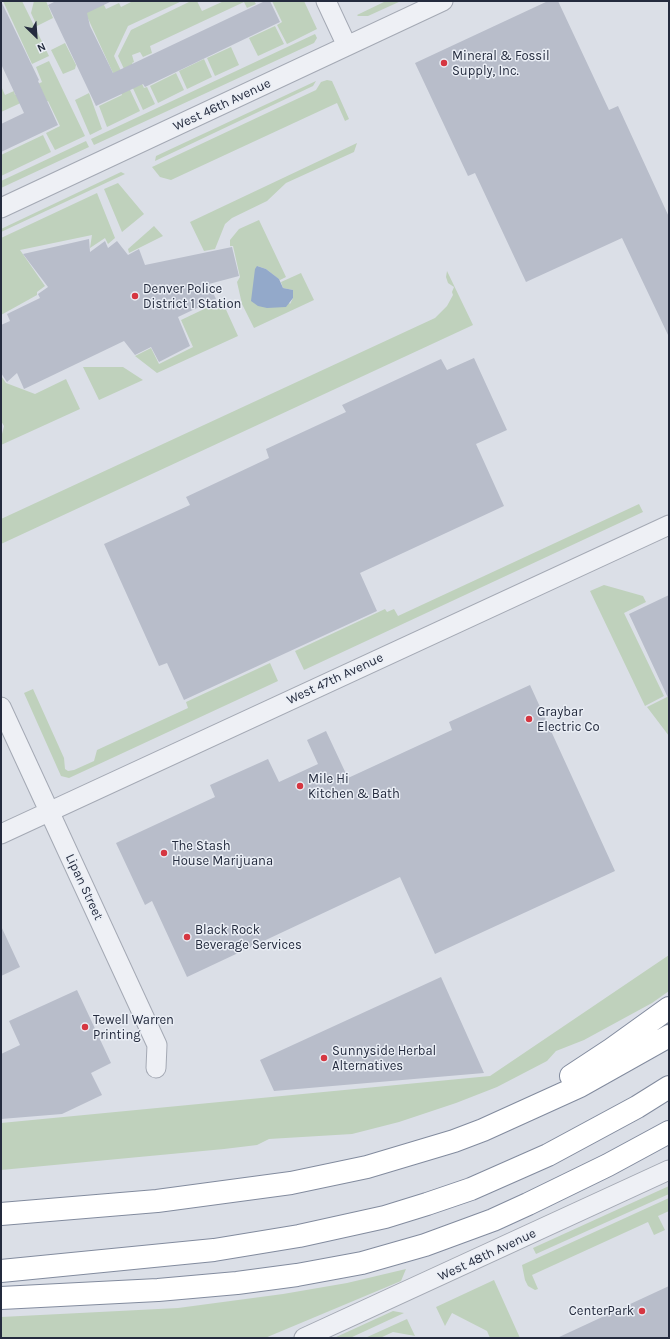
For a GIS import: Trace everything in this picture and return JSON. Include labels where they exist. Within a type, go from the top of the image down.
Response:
[{"type":"highway","points":[[483,1130],[581,1070],[669,1008]]},
{"type":"highway","points":[[1,1214],[158,1201],[291,1183],[368,1167],[454,1141],[483,1130],[580,1086],[669,1036]]},
{"type":"highway","points":[[1,1270],[214,1250],[299,1236],[385,1217],[471,1189],[548,1155],[637,1107],[669,1086]]},
{"type":"highway","points":[[1,1298],[151,1290],[236,1283],[304,1274],[362,1263],[425,1245],[493,1220],[608,1165],[669,1132]]},
{"type":"street","points":[[326,1],[347,46]]},
{"type":"street","name":"West 46th Avenue","points":[[1,208],[443,1]]},
{"type":"street","name":"West 47th Avenue","points":[[1,834],[669,525]]},
{"type":"street","name":"Lipan Street","points":[[1,707],[158,1046],[156,1068]]},
{"type":"street","name":"West 48th Avenue","points":[[304,1338],[669,1170]]},
{"type":"green space","points":[[3,1],[22,1],[49,56],[32,64]]},
{"type":"green space","points":[[34,1],[46,1],[53,18],[37,26],[31,13]]},
{"type":"green space","points":[[80,1],[102,1],[106,9],[119,3],[121,7],[133,1],[182,1],[128,26],[114,56],[140,111],[107,127],[99,106],[122,95]]},
{"type":"green space","points":[[191,1],[197,1],[202,11],[224,1],[254,1],[256,4],[247,8],[244,2],[150,46],[152,53],[143,57],[140,52],[132,55],[134,62],[132,63],[144,88],[147,87],[155,104],[143,110],[118,56],[131,30]]},
{"type":"green space","points":[[272,1],[304,1],[317,29],[287,44],[277,25],[282,22]]},
{"type":"green space","points":[[386,1],[401,1],[368,16],[357,15]]},
{"type":"green space","points":[[275,26],[284,44],[258,56],[249,38]]},
{"type":"green space","points":[[315,34],[317,38],[314,43],[94,145],[91,139]]},
{"type":"green space","points":[[65,43],[76,65],[75,69],[63,74],[51,50]]},
{"type":"green space","points":[[231,47],[239,65],[215,76],[207,58]]},
{"type":"green space","points":[[204,59],[212,77],[187,89],[179,71]]},
{"type":"green space","points":[[49,61],[85,136],[55,150],[46,133],[60,126],[48,101],[34,108],[25,101],[1,112],[1,86],[5,95],[14,91],[15,95],[42,82],[36,67]]},
{"type":"green space","points":[[176,73],[184,90],[158,103],[150,86]]},
{"type":"green space","points":[[327,80],[332,81],[349,119],[345,121],[337,103],[171,180],[160,177],[152,167],[316,90],[321,82]]},
{"type":"green space","points":[[316,81],[313,86],[155,161],[156,156]]},
{"type":"green space","points":[[89,93],[102,129],[90,135],[75,100]]},
{"type":"green space","points":[[43,135],[51,152],[1,176],[1,155]]},
{"type":"green space","points":[[86,141],[89,147],[1,188],[1,181]]},
{"type":"green space","points":[[357,143],[354,152],[286,183],[267,201],[232,218],[225,224],[215,249],[204,251],[190,222]]},
{"type":"green space","points":[[121,172],[125,174],[1,232],[1,229]]},
{"type":"green space","points":[[118,183],[144,214],[122,232],[104,189]]},
{"type":"green space","points":[[97,193],[115,238],[108,244],[105,238],[90,248],[92,235],[20,250],[45,286],[37,292],[37,295],[1,315],[1,238]]},
{"type":"green space","points":[[259,220],[286,277],[280,280],[266,269],[257,266],[290,304],[293,298],[293,290],[283,288],[281,282],[301,273],[314,300],[254,328],[242,304],[237,282],[240,277],[233,246],[230,246],[230,240],[239,229]]},
{"type":"green space","points":[[154,226],[163,236],[129,253],[128,249]]},
{"type":"green space","points":[[447,271],[473,325],[1,544],[1,519],[435,318],[447,306],[453,295],[452,292],[454,287],[448,283],[446,277]]},
{"type":"green space","points":[[221,301],[238,336],[157,373],[135,356],[151,348],[159,364],[193,347],[181,320]]},
{"type":"green space","points":[[83,367],[123,367],[143,380],[99,400]]},
{"type":"green space","points":[[1,376],[6,383],[35,394],[66,379],[80,409],[1,445],[4,426],[1,421]]},
{"type":"green space","points":[[639,504],[643,512],[304,670],[295,651],[385,609],[387,612],[394,609],[398,616]]},
{"type":"green space","points":[[604,585],[643,596],[646,602],[624,613],[664,696],[645,706],[590,591]]},
{"type":"green space","points":[[270,663],[278,681],[69,778],[61,776],[24,693],[33,689],[64,758],[65,769],[68,771],[74,770],[94,761],[97,750],[188,708],[186,702]]},
{"type":"green space","points":[[669,696],[669,736],[647,707]]},
{"type":"green space","points":[[669,955],[669,991],[652,1003],[584,1040],[556,1051],[547,1061],[497,1087],[456,1103],[399,1122],[352,1134],[269,1139],[257,1145],[224,1149],[1,1170],[1,1123],[490,1076]]},
{"type":"green space","points":[[669,1186],[669,1194],[536,1254],[533,1248]]},
{"type":"green space","points":[[669,1198],[669,1211],[658,1216],[665,1230],[654,1235],[648,1222],[532,1275],[538,1289],[535,1290],[528,1286],[525,1280],[522,1265]]},
{"type":"green space","points":[[406,1269],[401,1281],[265,1338],[1,1338],[1,1317],[178,1308],[283,1294],[347,1283]]},
{"type":"green space","points":[[494,1280],[520,1338],[490,1338],[487,1331],[452,1313],[445,1326],[436,1307]]},
{"type":"green space","points":[[393,1311],[404,1313],[350,1338],[334,1338]]},
{"type":"green space","points":[[407,1319],[415,1336],[393,1332],[380,1338],[365,1338]]},
{"type":"water","points":[[257,266],[266,269],[279,279],[283,288],[293,290],[293,298],[286,307],[267,308],[258,306],[251,301],[255,269]]},
{"type":"building","points":[[1,1],[39,80],[38,81],[58,125],[1,152],[1,124],[24,113],[1,64]]},
{"type":"building","points":[[56,1],[112,1],[87,13],[90,26],[113,73],[265,1],[270,1],[280,22],[145,87],[143,84],[96,106],[48,5]]},
{"type":"building","points":[[548,1],[558,1],[609,110],[618,106],[669,217],[669,337],[622,238],[526,282],[475,173],[468,176],[415,63]]},
{"type":"building","points":[[89,239],[90,252],[105,241],[108,248],[117,241],[128,255],[139,249],[145,265],[232,247],[239,276],[209,284],[216,299],[178,317],[190,346],[159,362],[151,347],[135,355],[124,341],[24,389],[17,373],[7,382],[1,373],[1,325],[10,321],[7,314],[40,298],[38,294],[48,287],[23,254]]},
{"type":"building","points":[[474,358],[507,430],[476,444],[504,506],[360,573],[377,611],[184,700],[167,663],[159,666],[104,544],[190,505],[186,497],[269,458],[266,449],[346,412],[342,405],[441,359],[447,370]]},
{"type":"building","points":[[669,595],[669,700],[629,614]]},
{"type":"building","points":[[530,685],[615,871],[435,954],[400,877],[187,977],[152,901],[145,905],[116,843],[215,797],[210,785],[268,759],[279,782],[318,764],[307,740],[326,731],[348,778],[452,730],[449,722]]},
{"type":"building","points":[[1,926],[20,967],[1,976]]},
{"type":"building","points":[[441,977],[484,1073],[274,1091],[260,1060]]},
{"type":"building","points":[[77,990],[111,1063],[91,1073],[102,1095],[62,1114],[1,1119],[1,1054],[20,1045],[9,1021]]},
{"type":"building","name":"CenterPark","points":[[669,1286],[669,1338],[557,1338]]},
{"type":"place","name":"Mineral & Fossil Supply, Inc.","points":[[444,63]]},
{"type":"place","name":"Denver Police District 1 Station","points":[[135,296]]},
{"type":"place","name":"Graybar Electric Co","points":[[529,719]]},
{"type":"place","name":"Mile Hi Kitchen & Bath","points":[[300,786]]},
{"type":"place","name":"The Stash House Marijuana","points":[[164,853]]},
{"type":"place","name":"Black Rock Beverage Services","points":[[187,937]]},
{"type":"place","name":"Tewell Warren Printing","points":[[85,1027]]},
{"type":"place","name":"Sunnyside Herbal Alternatives","points":[[324,1058]]},
{"type":"place","name":"CenterPark","points":[[642,1311]]}]
